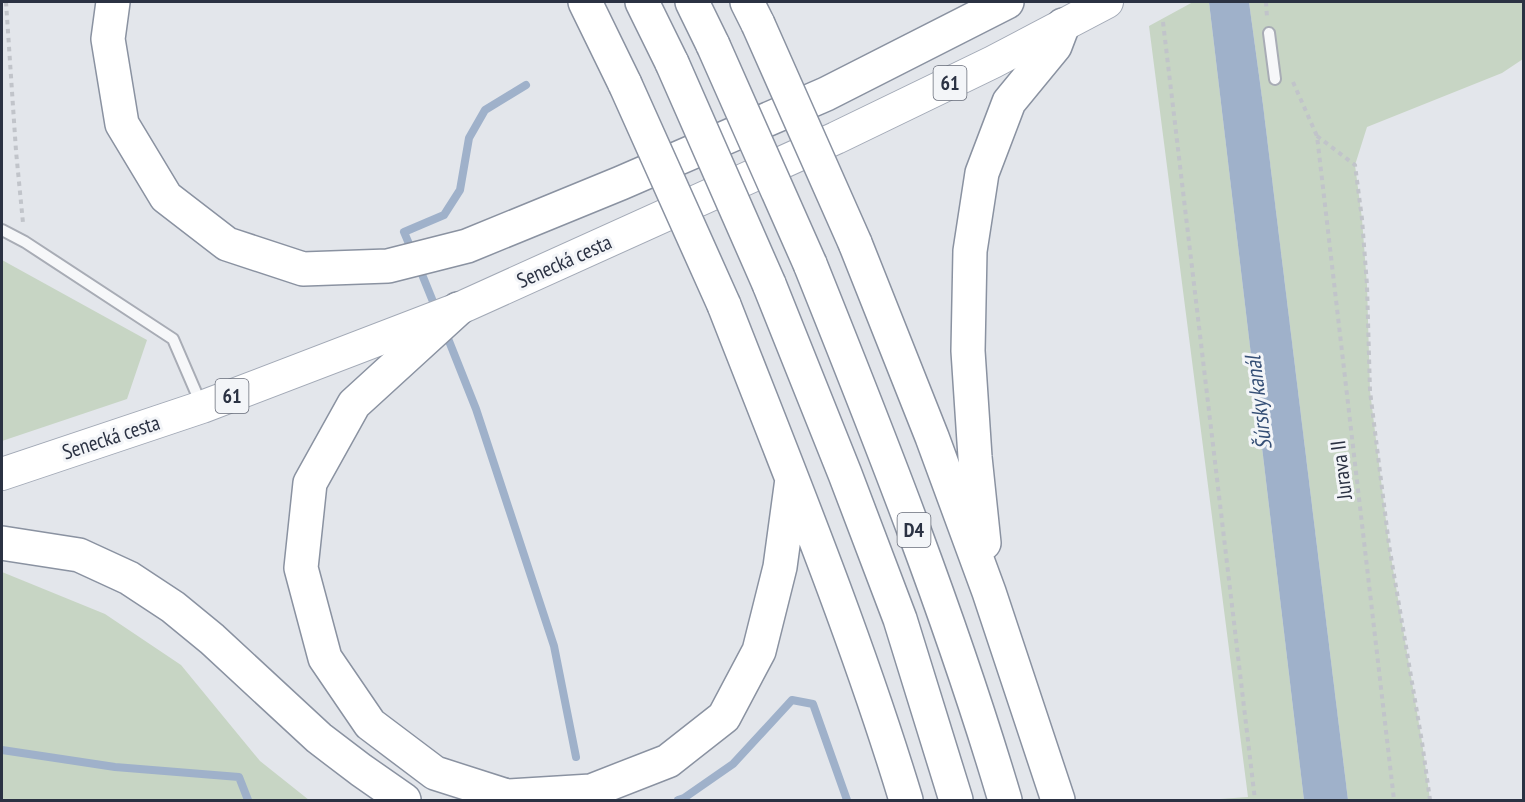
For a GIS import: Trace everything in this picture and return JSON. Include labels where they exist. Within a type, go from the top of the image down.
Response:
[{"type":"highway","points":[[113,2],[108,39],[122,124],[166,197],[227,244],[303,269],[388,266],[467,246],[621,183],[826,94],[1007,2]]},
{"type":"highway","points":[[585,2],[625,84],[724,305],[852,640],[906,801]]},
{"type":"highway","name":"D4","points":[[642,2],[672,63],[769,284],[845,474],[900,619],[956,801]]},
{"type":"highway","name":"D4","points":[[692,2],[810,264],[887,455],[991,751],[1005,801]]},
{"type":"highway","points":[[753,13],[855,243],[932,437],[989,592],[1058,801]]},
{"type":"highway","points":[[989,592],[975,457],[968,351],[970,251],[982,173],[1009,102],[1055,46],[1063,25]]},
{"type":"highway","points":[[458,309],[354,404],[310,483],[301,568],[325,658],[370,724],[435,773],[507,796],[591,790],[668,761],[724,717],[759,651],[780,567],[792,478]]},
{"type":"highway","points":[[2,543],[79,555],[129,578],[173,607],[212,639],[319,738],[404,801]]},
{"type":"main road","name":"Senecká cesta","points":[[2,474],[202,407],[458,309],[836,138],[993,62],[1107,2]]},
{"type":"lane","points":[[1269,33],[1275,79]]},
{"type":"lane","points":[[2,230],[25,242],[173,339],[202,407]]},
{"type":"path","points":[[6,2],[25,242]]},
{"type":"path","points":[[1163,22],[1255,801]]},
{"type":"path","name":"Jurava II","points":[[1394,801],[1317,136],[1354,165],[1362,219],[1367,285],[1370,391],[1389,544],[1430,801]]},
{"type":"green space","points":[[1193,2],[1209,2],[1304,800],[1206,800],[1248,797],[1149,26]]},
{"type":"green space","points":[[1249,2],[1523,2],[1523,59],[1502,73],[1367,127],[1355,165],[1367,285],[1370,391],[1389,545],[1430,800],[1348,800]]},
{"type":"green space","points":[[2,260],[147,340],[127,399],[2,441]]},
{"type":"green space","points":[[2,572],[105,614],[181,665],[260,761],[309,800],[2,800]]},
{"type":"water","name":"Šúrsky kanál","points":[[1209,2],[1249,2],[1348,800],[1304,800]]},
{"type":"waterway","points":[[412,251],[404,232],[444,215],[460,190],[469,138],[485,110],[526,85]]},
{"type":"waterway","points":[[419,267],[436,309]]},
{"type":"waterway","points":[[445,331],[476,409],[554,646],[576,757]]},
{"type":"waterway","points":[[678,800],[733,764],[792,700],[813,704],[847,800]]},
{"type":"waterway","points":[[2,750],[115,767],[239,777],[248,800]]}]
